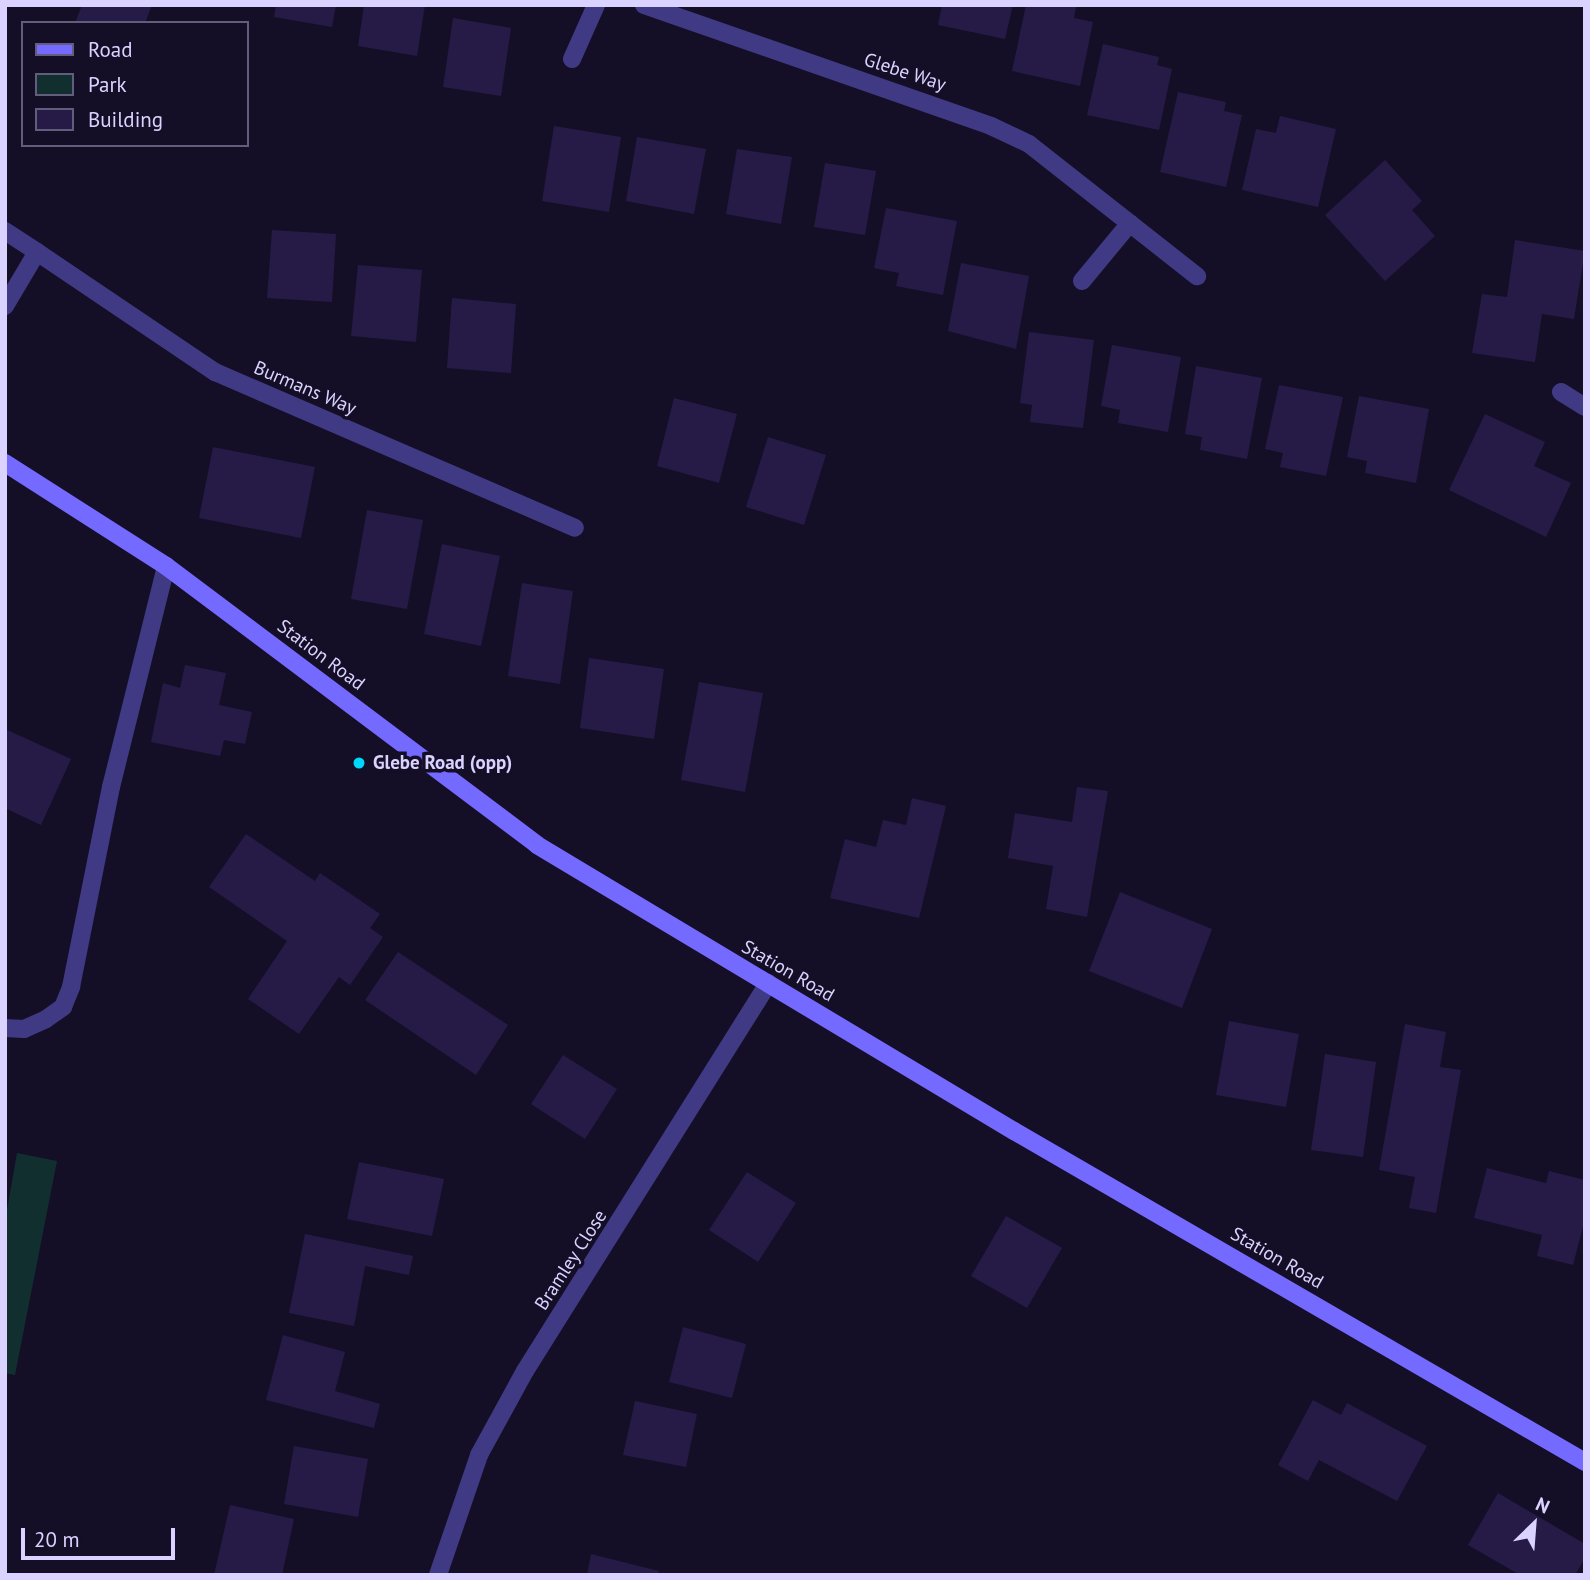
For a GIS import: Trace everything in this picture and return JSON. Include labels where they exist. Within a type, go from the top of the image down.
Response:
[{"type":"street","points":[[572,59],[596,5]]},
{"type":"street","name":"Glebe Way","points":[[644,5],[991,126],[1029,145],[1197,276]]},
{"type":"street","points":[[1082,281],[1129,223]]},
{"type":"street","name":"Burmans Way","points":[[5,232],[215,373],[575,528]]},
{"type":"street","points":[[5,306],[37,252]]},
{"type":"street","points":[[1561,392],[1585,407]]},
{"type":"street","name":"Station Road","points":[[5,463],[166,566],[537,845],[1585,1462]]},
{"type":"street","points":[[5,1028],[24,1029],[46,1019],[63,1007],[71,987],[111,787],[166,566]]},
{"type":"street","name":"Bramley Close","points":[[438,1575],[479,1455],[525,1371],[768,983]]},
{"type":"green space","points":[[17,1153],[57,1161],[15,1375],[5,1373],[5,1221]]},
{"type":"building","points":[[82,5],[152,5],[146,21],[76,21]]},
{"type":"building","points":[[276,5],[336,5],[332,27],[274,17]]},
{"type":"building","points":[[364,5],[425,5],[417,56],[358,46]]},
{"type":"building","points":[[942,5],[1013,5],[1005,39],[938,25]]},
{"type":"building","points":[[1026,5],[1076,7],[1074,18],[1093,22],[1080,86],[1012,71]]},
{"type":"building","points":[[453,18],[511,28],[501,96],[443,87]]},
{"type":"building","points":[[1103,44],[1159,57],[1157,65],[1172,69],[1159,130],[1087,115]]},
{"type":"building","points":[[1178,92],[1226,102],[1224,111],[1242,115],[1226,187],[1160,172]]},
{"type":"building","points":[[1280,116],[1336,129],[1318,207],[1242,190],[1256,129],[1276,133]]},
{"type":"building","points":[[554,126],[621,137],[609,212],[542,201]]},
{"type":"building","points":[[637,137],[706,149],[694,214],[626,201]]},
{"type":"building","points":[[737,149],[792,157],[781,224],[726,214]]},
{"type":"building","points":[[1385,160],[1422,201],[1412,210],[1435,236],[1385,281],[1325,215]]},
{"type":"building","points":[[825,163],[876,171],[865,235],[814,227]]},
{"type":"building","points":[[886,208],[957,221],[943,295],[896,286],[899,273],[874,268]]},
{"type":"building","points":[[272,230],[336,234],[332,302],[267,298]]},
{"type":"building","points":[[1515,240],[1585,251],[1574,319],[1542,314],[1535,362],[1472,353],[1482,294],[1507,297]]},
{"type":"building","points":[[961,263],[1029,276],[1016,349],[948,331]]},
{"type":"building","points":[[358,265],[422,270],[416,342],[351,336]]},
{"type":"building","points":[[452,298],[516,304],[511,373],[447,368]]},
{"type":"building","points":[[1029,332],[1094,340],[1083,428],[1030,422],[1032,405],[1020,403]]},
{"type":"building","points":[[1112,345],[1181,357],[1168,432],[1118,423],[1120,410],[1101,406]]},
{"type":"building","points":[[1196,366],[1262,378],[1247,459],[1200,450],[1202,437],[1185,434]]},
{"type":"building","points":[[1279,385],[1343,397],[1326,476],[1280,467],[1283,453],[1265,449]]},
{"type":"building","points":[[1359,396],[1429,409],[1416,483],[1365,473],[1367,461],[1347,457]]},
{"type":"building","points":[[674,398],[737,414],[719,483],[657,466]]},
{"type":"building","points":[[1485,414],[1545,442],[1534,466],[1571,483],[1546,537],[1449,490]]},
{"type":"building","points":[[768,437],[826,455],[804,525],[746,507]]},
{"type":"building","points":[[213,447],[315,467],[301,538],[199,518]]},
{"type":"building","points":[[367,510],[423,520],[407,609],[351,599]]},
{"type":"building","points":[[442,544],[500,556],[481,646],[424,634]]},
{"type":"building","points":[[522,583],[573,591],[560,684],[508,676]]},
{"type":"building","points":[[589,658],[664,669],[654,739],[580,728]]},
{"type":"building","points":[[185,665],[226,673],[219,705],[252,712],[245,744],[224,740],[220,756],[151,742],[163,683],[180,688]]},
{"type":"building","points":[[699,682],[763,693],[745,792],[681,780]]},
{"type":"building","points":[[5,729],[71,759],[41,825],[5,808]]},
{"type":"building","points":[[1077,787],[1108,791],[1087,917],[1046,909],[1053,866],[1008,858],[1015,813],[1072,822]]},
{"type":"building","points":[[912,798],[946,806],[919,918],[830,898],[845,839],[876,847],[883,820],[906,825]]},
{"type":"building","points":[[246,834],[315,881],[320,873],[380,914],[370,928],[383,937],[350,985],[339,977],[299,1034],[248,999],[287,941],[209,887]]},
{"type":"building","points":[[1120,892],[1212,929],[1182,1008],[1089,971]]},
{"type":"building","points":[[398,952],[508,1025],[476,1075],[365,1000]]},
{"type":"building","points":[[1229,1021],[1299,1034],[1286,1107],[1216,1095]]},
{"type":"building","points":[[1405,1024],[1446,1032],[1440,1067],[1461,1070],[1436,1213],[1409,1208],[1415,1177],[1379,1170]]},
{"type":"building","points":[[1325,1054],[1376,1062],[1363,1157],[1311,1150]]},
{"type":"building","points":[[563,1055],[617,1089],[585,1139],[531,1104]]},
{"type":"building","points":[[359,1162],[444,1179],[432,1236],[347,1219]]},
{"type":"building","points":[[1487,1168],[1546,1183],[1549,1171],[1585,1180],[1585,1219],[1573,1265],[1537,1256],[1542,1235],[1474,1218]]},
{"type":"building","points":[[747,1172],[796,1203],[758,1262],[709,1230]]},
{"type":"building","points":[[1006,1216],[1062,1248],[1027,1308],[971,1276]]},
{"type":"building","points":[[305,1234],[413,1256],[409,1275],[365,1266],[354,1326],[289,1313]]},
{"type":"building","points":[[683,1327],[746,1344],[732,1398],[669,1382]]},
{"type":"building","points":[[283,1335],[345,1352],[335,1391],[380,1404],[374,1428],[266,1400]]},
{"type":"building","points":[[1313,1400],[1341,1415],[1347,1403],[1427,1446],[1397,1501],[1319,1460],[1308,1481],[1278,1465]]},
{"type":"building","points":[[635,1401],[697,1414],[686,1467],[623,1455]]},
{"type":"building","points":[[294,1446],[368,1459],[358,1517],[284,1504]]},
{"type":"building","points":[[1498,1493],[1585,1544],[1585,1558],[1575,1575],[1520,1575],[1468,1545]]},
{"type":"building","points":[[230,1505],[294,1519],[282,1575],[214,1575]]},
{"type":"building","points":[[591,1554],[659,1571],[658,1575],[587,1575]]},
{"type":"place","name":"Glebe Road (opp)","points":[[359,763]]}]
